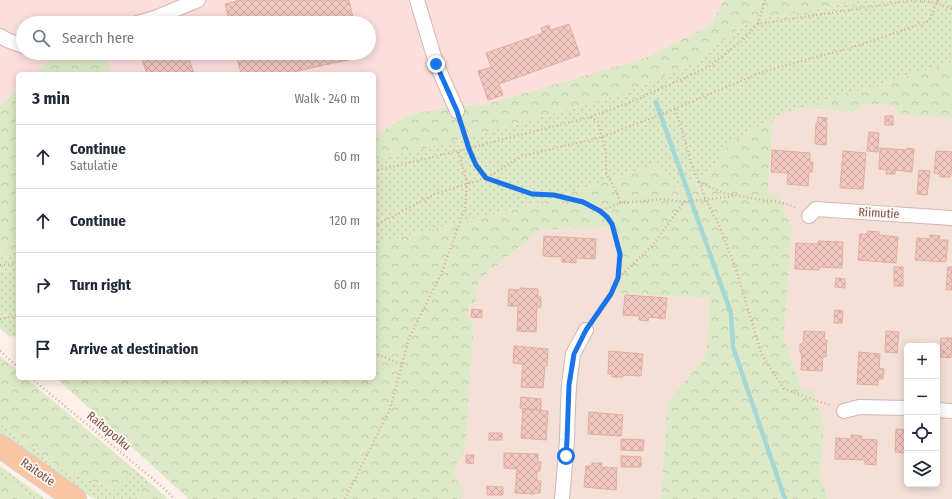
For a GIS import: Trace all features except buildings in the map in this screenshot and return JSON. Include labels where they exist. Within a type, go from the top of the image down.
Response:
[{"type":"main road","name":"Raitotie","points":[[0,446],[75,499]]},
{"type":"street","points":[[160,16],[198,0]]},
{"type":"street","points":[[417,0],[436,64],[457,111]]},
{"type":"street","points":[[0,36],[16,43]]},
{"type":"street","name":"Riimutie","points":[[809,216],[816,209],[952,218]]},
{"type":"street","points":[[562,499],[567,440],[569,385],[574,354],[586,330]]},
{"type":"street","points":[[844,411],[859,407],[904,408]]},
{"type":"street","points":[[940,410],[952,411]]},
{"type":"path","points":[[376,171],[458,152],[590,116],[626,104],[707,68],[744,38],[758,24],[765,0]]},
{"type":"path","points":[[758,24],[915,0],[937,1],[952,10]]},
{"type":"path","points":[[376,225],[435,194],[486,178],[522,156],[602,137],[675,109],[762,72],[857,46],[929,21],[937,1]]},
{"type":"path","points":[[675,109],[692,166],[706,200],[718,223],[735,266],[762,355],[784,389],[844,411]]},
{"type":"path","points":[[457,111],[469,149],[476,165],[486,178],[532,194],[554,195],[583,202],[600,211],[612,224],[620,254],[618,278],[611,294],[586,330]]},
{"type":"path","points":[[590,116],[598,122],[606,153],[606,172],[617,193],[620,203]]},
{"type":"path","points":[[345,499],[390,409],[409,338],[441,274],[465,208],[467,183],[458,152]]},
{"type":"path","points":[[699,182],[723,193],[790,205],[809,216]]},
{"type":"path","points":[[600,211],[620,203],[664,199],[684,202],[739,196]]},
{"type":"path","points":[[618,278],[652,246],[684,202]]},
{"type":"path","points":[[0,265],[16,264]]},
{"type":"path","points":[[0,319],[16,315]]},
{"type":"path","points":[[0,351],[16,365]]},
{"type":"path","points":[[376,354],[402,364]]},
{"type":"path","name":"Raitopolku","points":[[33,380],[175,499]]},
{"type":"shaded area","points":[[0,0],[723,0],[712,24],[645,58],[487,104],[448,107],[407,115],[376,136],[376,72],[110,72],[107,60],[376,60],[376,16],[16,16],[16,60],[54,60],[49,61],[36,72],[16,72],[16,91],[0,106]]},
{"type":"shaded area","points":[[867,104],[892,105],[900,115],[952,119],[952,499],[828,499],[821,476],[824,427],[802,389],[784,337],[792,231],[768,195],[773,118],[801,108],[854,112]]},
{"type":"shaded area","points":[[614,226],[618,293],[710,299],[706,355],[667,404],[661,499],[462,499],[463,486],[455,479],[456,465],[465,451],[474,323],[468,319],[469,305],[476,302],[478,281],[539,230]]},
{"type":"green space","points":[[723,0],[864,0],[753,20],[742,26],[694,63],[620,95],[455,141],[376,160],[376,136],[407,115],[448,107],[487,104],[645,58],[712,24]]},
{"type":"green space","points":[[864,0],[952,0],[952,62],[773,118],[731,143],[707,173],[676,190],[660,163],[545,201],[376,243],[376,160],[455,141],[620,95],[694,63],[742,26],[753,20]]},
{"type":"green space","points":[[107,60],[110,72],[36,72],[49,61]]},
{"type":"green space","points":[[952,62],[952,119],[900,115],[892,105],[868,104],[854,112],[801,108]]},
{"type":"green space","points":[[16,91],[16,252],[0,256],[0,106]]},
{"type":"green space","points":[[773,118],[768,194],[779,195],[792,231],[784,337],[802,389],[812,390],[824,427],[821,476],[828,499],[661,499],[667,404],[706,355],[710,299],[618,293],[614,226],[539,230],[478,281],[476,302],[469,305],[468,319],[474,323],[465,451],[456,465],[455,479],[463,486],[462,499],[189,499],[58,380],[376,380],[376,243],[545,201],[660,163],[676,190],[707,173],[731,143]]},
{"type":"green space","points":[[16,252],[16,336],[10,337],[0,328],[0,256]]},
{"type":"green space","points":[[0,356],[16,369],[16,380],[28,380],[134,469],[116,490],[63,470],[0,424]]},
{"type":"green space","points":[[0,424],[63,470],[115,490],[134,469],[149,482],[134,497],[136,499],[95,499],[47,469],[0,436]]},
{"type":"green space","points":[[0,466],[45,499],[33,499],[0,475]]},
{"type":"green space","points":[[0,475],[33,499],[0,499]]},
{"type":"green space","points":[[149,482],[168,499],[136,499],[134,497]]},
{"type":"waterway","points":[[656,102],[731,313],[733,347],[785,499]]},
{"type":"route","points":[[436,64],[457,111],[469,149],[476,165],[486,178],[532,194],[554,195],[583,202],[600,211],[612,224],[620,254],[618,278],[611,294],[586,330],[574,354],[569,385],[566,456]]}]
